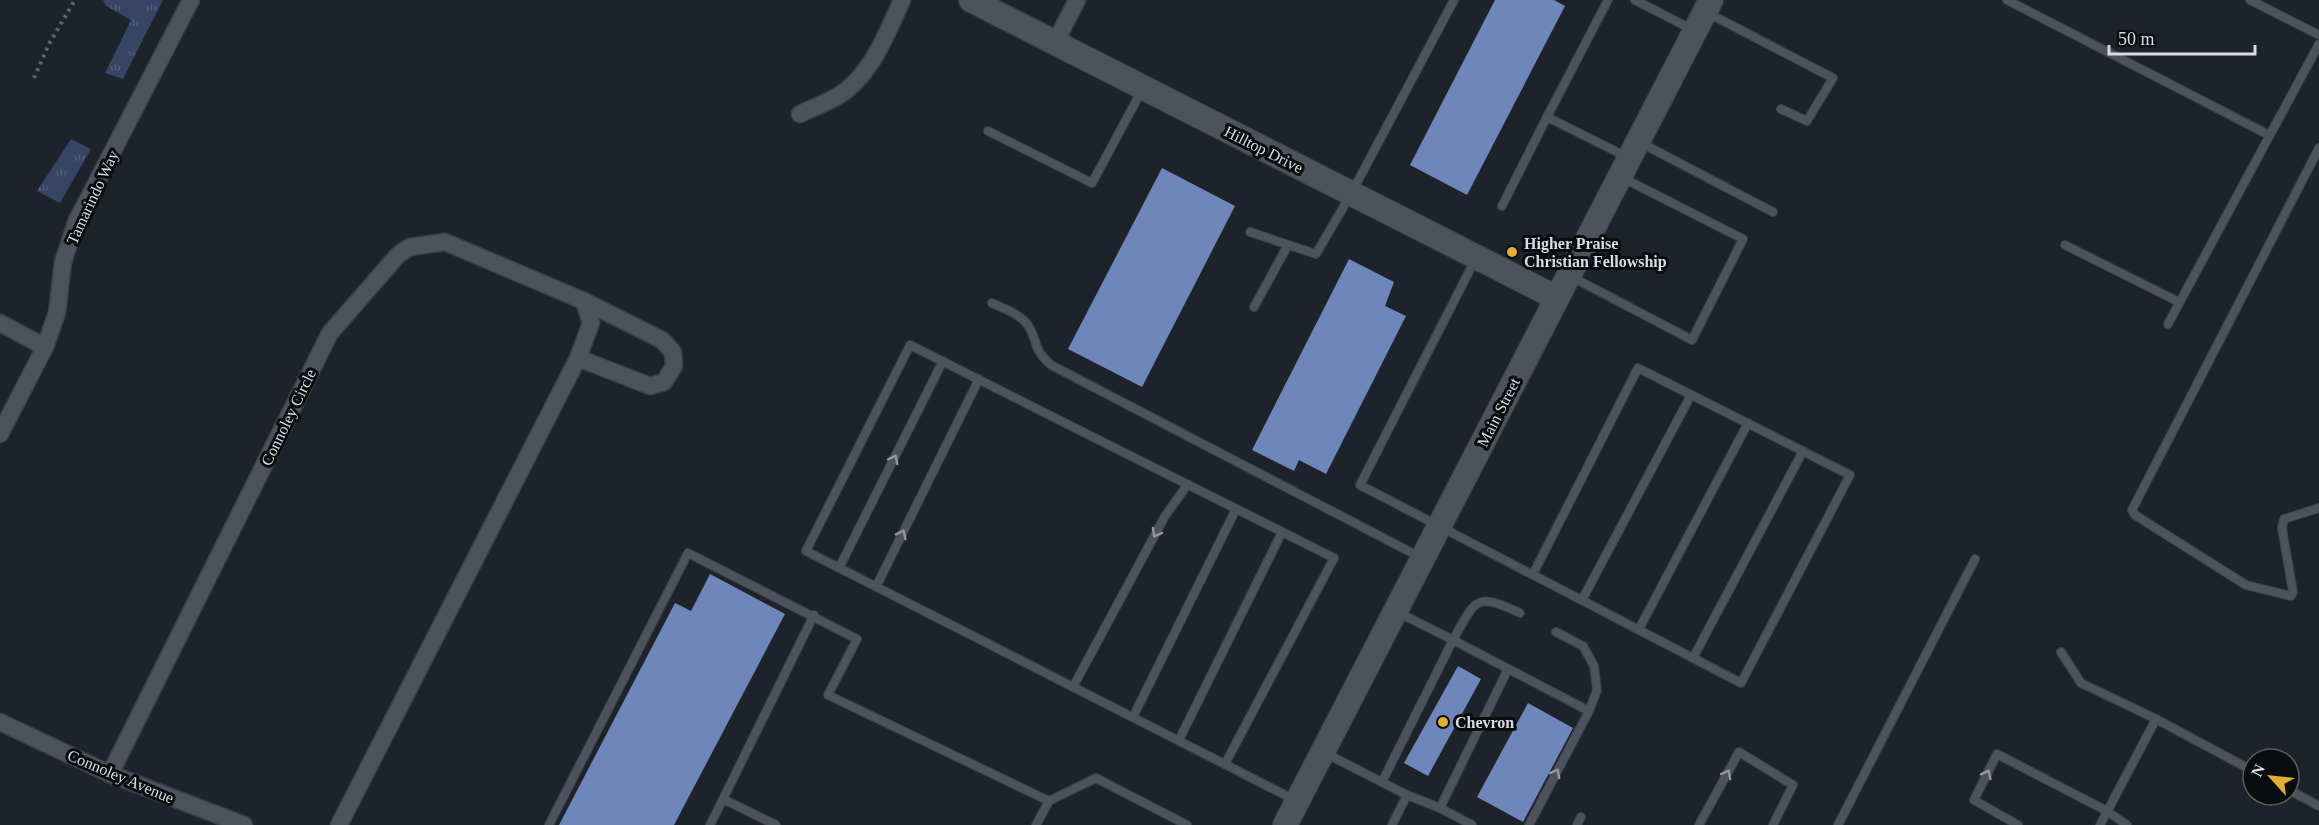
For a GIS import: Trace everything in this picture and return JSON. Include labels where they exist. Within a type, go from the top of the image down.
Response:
[{"type":"main road","name":"Hilltop Drive","points":[[971,0],[1557,298]]},
{"type":"main road","name":"Main Street","points":[[1285,825],[1703,14]]},
{"type":"street","name":"Tamarindo Way","points":[[0,434],[45,347],[57,313],[63,262],[77,220],[191,0]]},
{"type":"street","points":[[800,114],[840,94],[868,67],[884,40],[902,0]]},
{"type":"street","points":[[1055,43],[1077,0]]},
{"type":"street","name":"Connoley Circle","points":[[110,774],[330,333],[398,255],[410,247],[445,242],[584,301],[662,340],[673,352],[674,366],[664,382],[650,386],[578,358]]},
{"type":"street","points":[[339,825],[578,358],[591,323],[584,301]]},
{"type":"street","points":[[0,323],[45,347]]},
{"type":"street","name":"Connoley Avenue","points":[[0,722],[110,774],[244,825]]},
{"type":"lane","points":[[1250,232],[1316,254],[1351,194],[1454,0]]},
{"type":"lane","points":[[1502,206],[1608,0]]},
{"type":"lane","points":[[1635,0],[1703,14],[1833,78],[1807,121],[1781,109]]},
{"type":"lane","points":[[2007,0],[2269,135]]},
{"type":"lane","points":[[2250,0],[2319,35]]},
{"type":"lane","points":[[2168,324],[2319,44]]},
{"type":"lane","points":[[988,132],[1092,183],[1143,88]]},
{"type":"lane","points":[[1547,117],[1629,158],[1773,212]]},
{"type":"lane","points":[[2319,148],[2132,510],[2135,515],[2246,585],[2291,596],[2282,528],[2284,519],[2319,508]]},
{"type":"lane","points":[[1569,276],[1692,340],[1743,239],[1629,158]]},
{"type":"lane","points":[[1254,307],[1288,245]]},
{"type":"lane","points":[[2065,245],[2179,302]]},
{"type":"lane","points":[[1476,258],[1360,485],[1741,683],[1851,475],[1638,368],[1533,574]]},
{"type":"lane","points":[[992,303],[1028,325],[1038,353],[1051,364],[1422,558]]},
{"type":"lane","points":[[1225,764],[1334,558],[910,345],[806,551],[1297,801]]},
{"type":"lane","points":[[839,568],[943,361]]},
{"type":"lane","points":[[876,586],[979,379]]},
{"type":"lane","points":[[1582,600],[1691,395]]},
{"type":"lane","points":[[1639,629],[1748,423]]},
{"type":"lane","points":[[1694,658],[1803,451]]},
{"type":"lane","points":[[1073,687],[1165,516],[1188,484]]},
{"type":"lane","points":[[1133,717],[1236,509]]},
{"type":"lane","points":[[1179,740],[1282,532]]},
{"type":"lane","points":[[549,825],[688,553],[814,615],[857,639],[828,695],[1048,801]]},
{"type":"lane","points":[[1838,825],[1975,559]]},
{"type":"lane","points":[[1382,782],[1467,615],[1479,602],[1491,599],[1520,613]]},
{"type":"lane","points":[[1395,611],[1589,711]]},
{"type":"lane","points":[[710,825],[814,615]]},
{"type":"lane","points":[[1529,825],[1589,711],[1597,690],[1594,666],[1582,646],[1556,632]]},
{"type":"lane","points":[[2061,652],[2081,683],[2156,719],[2241,765]]},
{"type":"lane","points":[[1440,808],[1508,669]]},
{"type":"lane","points":[[2100,825],[2156,719]]},
{"type":"lane","points":[[1323,752],[1472,825]]},
{"type":"lane","points":[[1699,825],[1739,752],[1793,785],[1773,825]]},
{"type":"lane","points":[[2018,825],[1974,800],[1997,754],[2107,811],[2127,825]]},
{"type":"lane","points":[[1036,825],[1048,801],[1096,778],[1186,825]]},
{"type":"lane","points":[[1392,825],[1407,795]]},
{"type":"lane","points":[[2301,796],[2319,806]]},
{"type":"lane","points":[[723,799],[776,825]]},
{"type":"path","points":[[34,78],[49,44],[75,0]]},
{"type":"green space","points":[[103,0],[163,0],[123,79],[105,73],[131,20],[106,6]]},
{"type":"green space","points":[[71,139],[91,149],[60,203],[37,191]]},
{"type":"building","points":[[1495,0],[1554,0],[1565,6],[1467,195],[1410,165]]},
{"type":"building","points":[[1162,168],[1235,206],[1142,387],[1068,349]]},
{"type":"building","points":[[1349,259],[1394,282],[1385,306],[1406,316],[1326,474],[1299,460],[1294,471],[1252,450]]},
{"type":"building","points":[[710,574],[785,614],[674,825],[559,825],[675,603],[691,611]]},
{"type":"building","points":[[1458,666],[1481,679],[1428,776],[1404,763]]},
{"type":"building","points":[[1528,703],[1573,728],[1523,822],[1477,797]]},
{"type":"place","name":"Higher Praise Christian Fellowship","points":[[1512,252]]},
{"type":"place","name":"Chevron","points":[[1443,722]]}]
